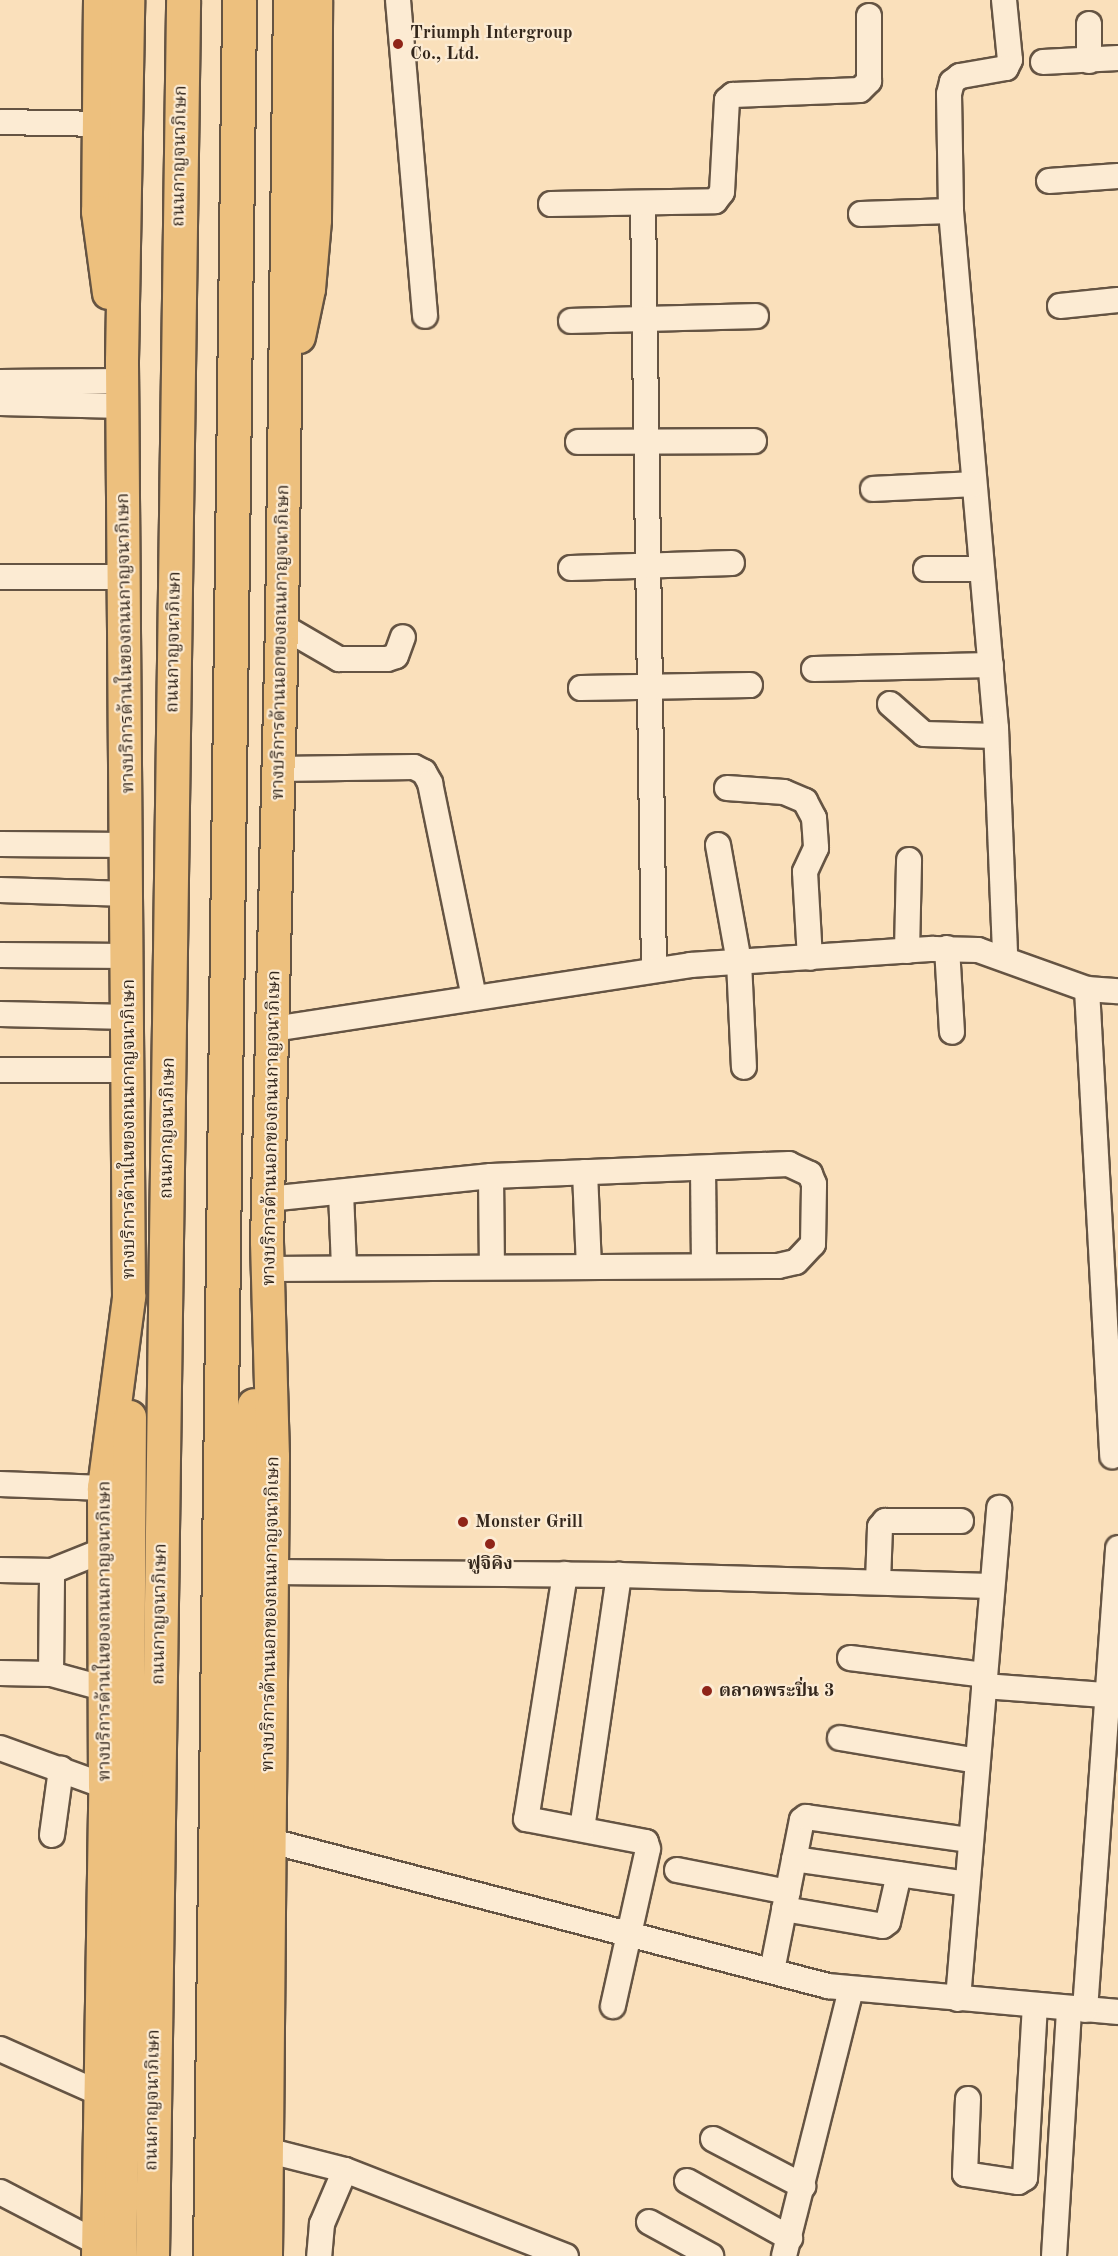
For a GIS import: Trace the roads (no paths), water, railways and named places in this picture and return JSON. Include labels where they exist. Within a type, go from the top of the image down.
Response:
[{"type":"highway","name":"ถนนกาญจนาภิเษก","points":[[152,2256],[183,0]]},
{"type":"highway","points":[[210,2256],[239,0]]},
{"type":"main road","points":[[100,0],[100,238],[123,383]]},
{"type":"main road","name":"ทางบริการด้านในของถนนกาญจนาภิเษก","points":[[105,2252],[101,2094],[106,1689],[104,1488],[129,1297],[129,845],[123,383],[128,0]]},
{"type":"main road","name":"ทางบริการด้านนอกของถนนกาญจนาภิเษก","points":[[266,2256],[267,1840],[272,1572],[268,1199],[282,626],[290,0]]},
{"type":"main road","points":[[284,412],[309,289],[315,220],[316,0]]},
{"type":"main road","points":[[238,2256],[247,1491],[268,1256]]},
{"type":"main road","points":[[105,2252],[127,1932],[129,1297]]},
{"type":"street","points":[[398,0],[425,316]]},
{"type":"street","points":[[1004,0],[1010,60],[1006,68],[960,76],[950,88],[951,211],[991,665],[1005,957]]},
{"type":"street","points":[[551,204],[715,201],[722,192],[724,109],[733,95],[860,90],[866,86],[871,52],[868,16]]},
{"type":"street","points":[[1089,24],[1089,61]]},
{"type":"street","points":[[1043,62],[1118,58]]},
{"type":"street","points":[[0,122],[100,124]]},
{"type":"street","points":[[1049,181],[1118,176]]},
{"type":"street","points":[[643,203],[647,319],[646,565],[654,970]]},
{"type":"street","points":[[861,213],[951,211]]},
{"type":"street","points":[[1060,306],[1118,300]]},
{"type":"street","points":[[571,321],[756,316]]},
{"type":"street","points":[[0,382],[123,383]]},
{"type":"street","points":[[0,403],[123,383]]},
{"type":"street","points":[[578,442],[754,441]]},
{"type":"street","points":[[873,489],[974,484]]},
{"type":"street","points":[[571,568],[732,563]]},
{"type":"street","points":[[926,569],[981,569]]},
{"type":"street","points":[[0,577],[126,577]]},
{"type":"street","points":[[282,626],[339,659],[387,660],[396,656],[403,637]]},
{"type":"street","points":[[814,669],[991,665]]},
{"type":"street","points":[[581,688],[750,684]]},
{"type":"street","points":[[890,704],[924,734],[996,736]]},
{"type":"street","points":[[278,769],[414,766],[424,772],[430,783],[474,998]]},
{"type":"street","points":[[727,788],[784,792],[805,801],[814,818],[816,848],[805,872],[810,958]]},
{"type":"street","points":[[0,844],[129,845]]},
{"type":"street","points":[[718,845],[739,962],[744,1067]]},
{"type":"street","points":[[907,951],[909,860]]},
{"type":"street","points":[[0,890],[129,894]]},
{"type":"street","points":[[947,948],[952,1032]]},
{"type":"street","points":[[273,1029],[654,970],[947,948],[1005,957],[1088,989],[1118,991]]},
{"type":"street","points":[[0,955],[129,956]]},
{"type":"street","points":[[1088,989],[1112,1456]]},
{"type":"street","points":[[0,1014],[129,1017]]},
{"type":"street","points":[[0,1070],[128,1070]]},
{"type":"street","points":[[268,1199],[491,1176],[789,1164],[810,1174],[814,1184],[813,1244],[807,1254],[778,1266],[344,1268],[268,1256]]},
{"type":"street","points":[[703,1168],[704,1266]]},
{"type":"street","points":[[585,1172],[589,1267]]},
{"type":"street","points":[[491,1176],[492,1267]]},
{"type":"street","points":[[341,1192],[344,1268]]},
{"type":"street","points":[[0,1484],[104,1488]]},
{"type":"street","points":[[958,1999],[999,1508]]},
{"type":"street","points":[[878,1582],[880,1527],[885,1521],[961,1521]]},
{"type":"street","points":[[1054,2256],[1077,2009],[1113,1696],[1118,1548]]},
{"type":"street","points":[[0,1570],[52,1571],[104,1550]]},
{"type":"street","points":[[51,1674],[52,1571]]},
{"type":"street","points":[[272,1572],[619,1575],[991,1586]]},
{"type":"street","points":[[565,1575],[526,1819],[646,1842],[648,1849],[631,1934],[613,2006]]},
{"type":"street","points":[[582,1829],[619,1575]]},
{"type":"street","points":[[850,1658],[984,1680],[1113,1696]]},
{"type":"street","points":[[0,1673],[51,1674],[106,1689]]},
{"type":"street","points":[[840,1738],[977,1761]]},
{"type":"street","points":[[0,1748],[105,1786]]},
{"type":"street","points":[[52,1835],[61,1769]]},
{"type":"street","points":[[772,1971],[802,1820],[806,1816],[970,1840]]},
{"type":"street","points":[[267,1840],[772,1971],[851,1989],[1118,2012]]},
{"type":"street","points":[[794,1859],[967,1884]]},
{"type":"street","points":[[677,1870],[883,1926],[888,1922],[899,1874]]},
{"type":"street","points":[[687,2181],[789,2251],[851,1989]]},
{"type":"street","points":[[968,2099],[965,2174],[1018,2182],[1025,2178],[1035,2006]]},
{"type":"street","points":[[0,2049],[101,2094]]},
{"type":"street","points":[[713,2139],[803,2186]]},
{"type":"street","points":[[266,2150],[345,2170],[566,2256]]},
{"type":"street","points":[[319,2256],[322,2224],[345,2170]]},
{"type":"street","points":[[0,2192],[105,2252]]},
{"type":"street","points":[[649,2222],[711,2256]]},
{"type":"place","name":"Triumph Intergroup Co., Ltd.","points":[[398,44]]},
{"type":"place","name":"Monster Grill","points":[[463,1522]]},
{"type":"place","name":"ฟูจิคิง","points":[[490,1544]]},
{"type":"place","name":"ตลาดพระปิ่น 3","points":[[707,1691]]}]
